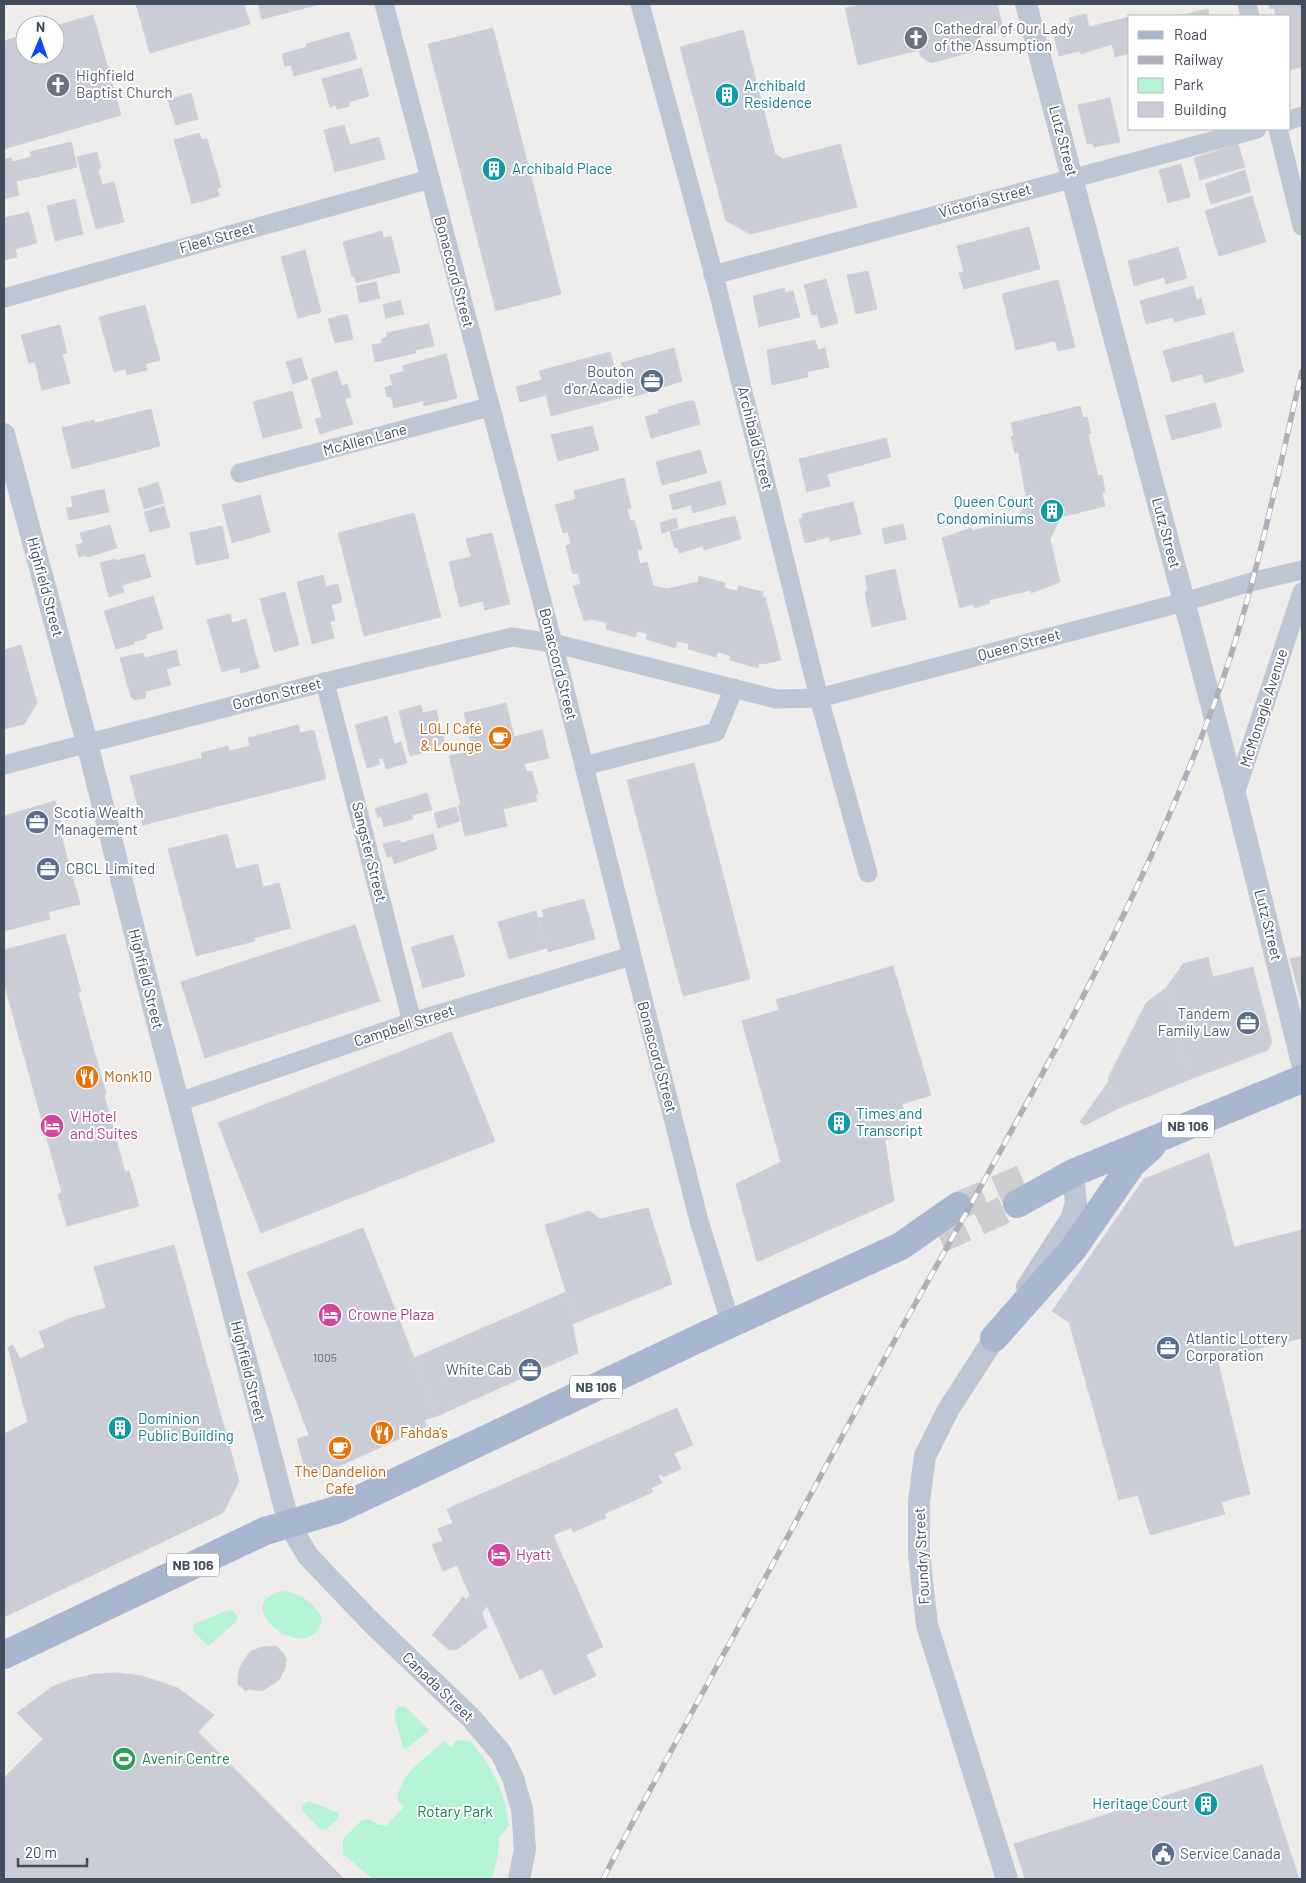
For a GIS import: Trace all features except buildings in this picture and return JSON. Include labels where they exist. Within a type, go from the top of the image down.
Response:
[{"type":"main road","name":"NB 106","points":[[1017,1204],[1073,1173],[1302,1079]]},
{"type":"main road","points":[[994,1338],[1073,1249],[1132,1164],[1142,1154],[1172,1132]]},
{"type":"main road","name":"NB 106","points":[[1033,1174],[1073,1173]]},
{"type":"main road","name":"NB 106","points":[[4,1655],[265,1531],[336,1510],[731,1324],[902,1246],[958,1206]]},
{"type":"main road","name":"NB 106","points":[[902,1246],[940,1239]]},
{"type":"street","name":"Bonaccord Street","points":[[384,4],[584,766],[700,1221],[731,1324]]},
{"type":"street","name":"Archibald Street","points":[[640,4],[713,275],[819,698],[868,873]]},
{"type":"street","name":"Lutz Street","points":[[1026,4],[1235,794],[1302,1063]]},
{"type":"street","name":"Victoria Street","points":[[713,275],[1253,130]]},
{"type":"street","points":[[1278,130],[1302,226]]},
{"type":"street","name":"Fleet Street","points":[[4,298],[430,179]]},
{"type":"street","name":"McAllen Lane","points":[[240,473],[489,408]]},
{"type":"street","name":"Highfield Street","points":[[4,434],[87,743],[158,1025],[289,1524]]},
{"type":"street","name":"Queen Street","points":[[552,643],[776,699],[819,698],[1302,570]]},
{"type":"street","name":"McMonagle Avenue","points":[[1235,794],[1302,592]]},
{"type":"street","name":"Gordon Street","points":[[4,765],[326,682],[512,637],[552,643]]},
{"type":"street","name":"Sangster Street","points":[[326,682],[412,1022]]},
{"type":"street","points":[[584,766],[716,732],[734,688]]},
{"type":"street","name":"Campbell Street","points":[[179,1102],[412,1022],[631,956]]},
{"type":"street","name":"Foundry Street","points":[[1008,1879],[927,1625],[919,1555],[919,1501],[925,1456],[948,1410],[1070,1219],[1076,1203],[1073,1173]]},
{"type":"street","name":"Canada Street","points":[[289,1524],[308,1556],[370,1621],[472,1719],[501,1753],[513,1778],[522,1809],[525,1849],[519,1879]]},
{"type":"green space","points":[[283,1591],[296,1594],[315,1607],[322,1618],[315,1633],[304,1638],[290,1637],[277,1630],[267,1619],[263,1608],[267,1598]]},
{"type":"green space","points":[[232,1610],[238,1617],[235,1623],[208,1646],[193,1631],[193,1625]]},
{"type":"green space","points":[[406,1707],[429,1730],[406,1749],[403,1747],[394,1714],[397,1708]]},
{"type":"green space","name":"Rotary Park","points":[[457,1740],[471,1742],[486,1761],[497,1781],[507,1813],[509,1825],[499,1838],[497,1859],[492,1879],[373,1879],[343,1854],[343,1839],[362,1820],[369,1819],[379,1825],[387,1825],[404,1807],[398,1801],[399,1792],[402,1783],[414,1767],[444,1741],[451,1747]]},
{"type":"green space","points":[[309,1801],[339,1813],[338,1818],[326,1830],[320,1829],[301,1809],[303,1804]]},
{"type":"tunnel","points":[[958,1206],[1033,1174]]},
{"type":"tunnel","points":[[940,1239],[1017,1204]]},
{"type":"railway","points":[[603,1879],[863,1399],[1038,1082],[1113,937],[1148,863],[1181,788],[1226,670],[1262,543],[1302,371]]},
{"type":"place","name":"Cathedral of Our Lady of the Assumption","points":[[916,38]]},
{"type":"place","name":"Highfield Baptist Church","points":[[58,85]]},
{"type":"place","name":"Archibald Residence","points":[[727,95]]},
{"type":"place","name":"Archibald Place","points":[[494,169]]},
{"type":"place","name":"Bouton d'or Acadie","points":[[652,381]]},
{"type":"place","name":"Queen Court Condominiums","points":[[1052,511]]},
{"type":"place","name":"LOLI Café & Lounge","points":[[500,738]]},
{"type":"place","name":"Scotia Wealth Management","points":[[37,822]]},
{"type":"place","name":"CBCL Limited","points":[[48,869]]},
{"type":"place","name":"Tandem Family Law","points":[[1248,1023]]},
{"type":"place","name":"Monk10","points":[[87,1077]]},
{"type":"place","name":"Times and Transcript","points":[[839,1123]]},
{"type":"place","name":"V Hotel and Suites","points":[[52,1126]]},
{"type":"place","name":"Crowne Plaza","points":[[330,1315]]},
{"type":"place","name":"Atlantic Lottery Corporation","points":[[1168,1348]]},
{"type":"place","name":"White Cab","points":[[530,1370]]},
{"type":"place","name":"Dominion Public Building","points":[[120,1428]]},
{"type":"place","name":"Fahda's","points":[[382,1433]]},
{"type":"place","name":"The Dandelion Cafe","points":[[340,1448]]},
{"type":"place","name":"Hyatt","points":[[499,1555]]},
{"type":"place","name":"Avenir Centre","points":[[124,1759]]},
{"type":"place","name":"Heritage Court","points":[[1206,1804]]},
{"type":"place","name":"Service Canada","points":[[1163,1854]]}]
